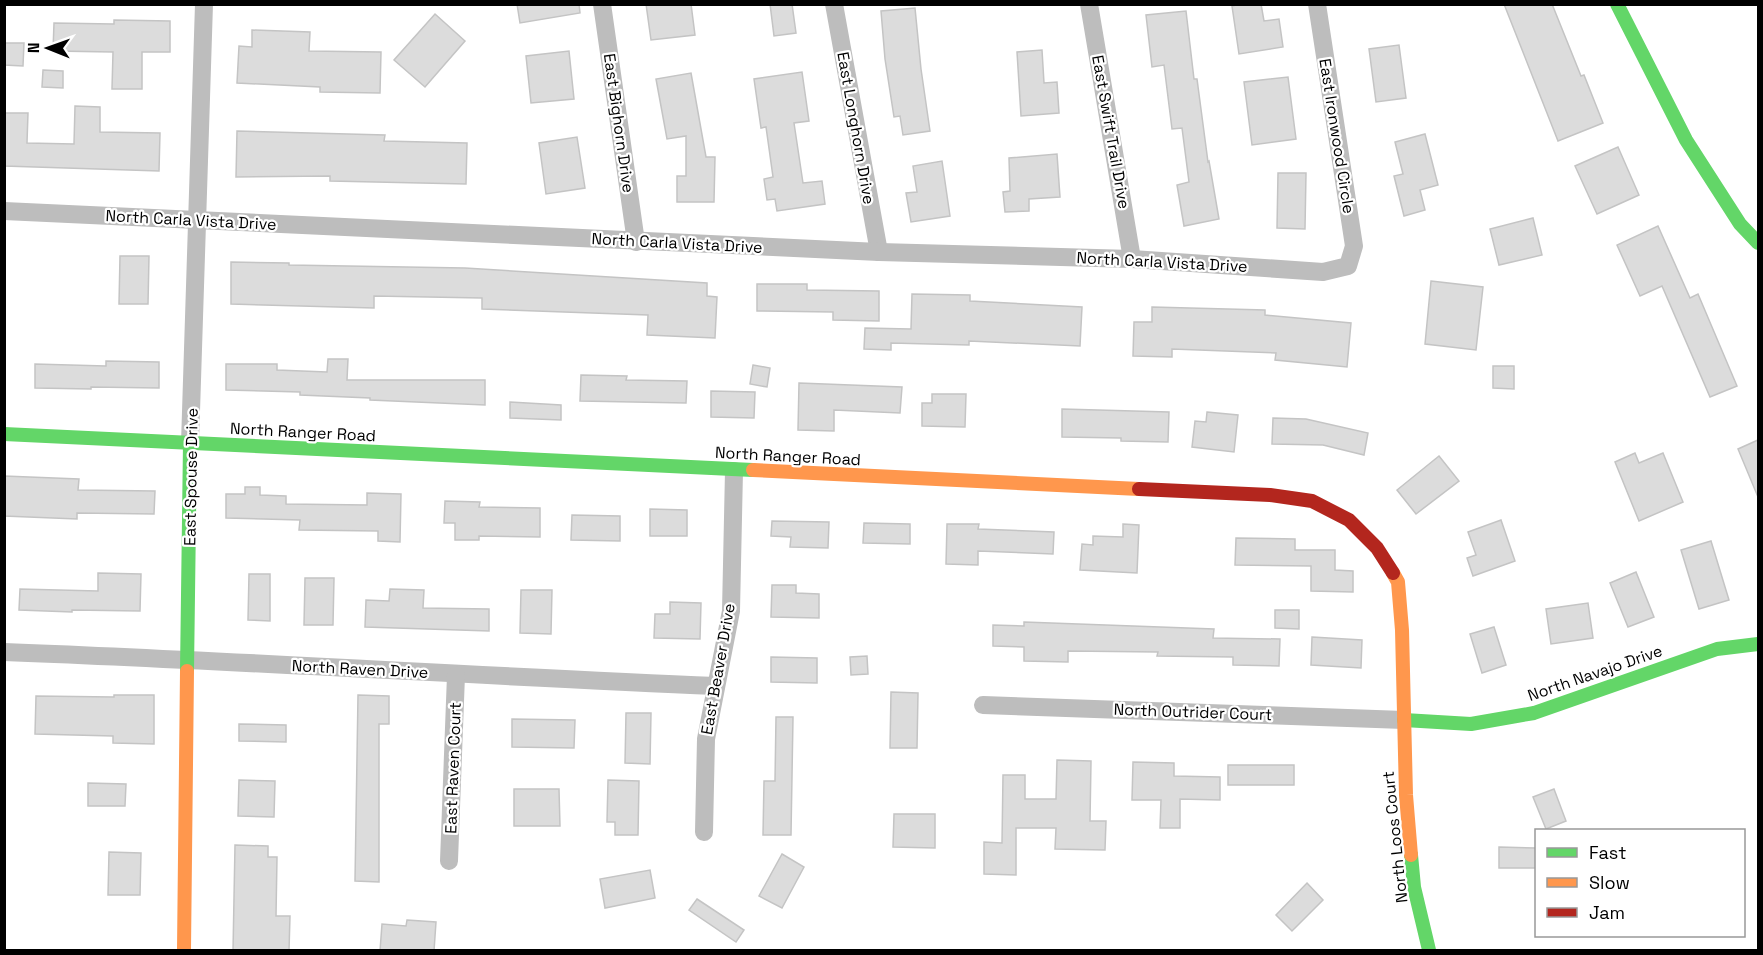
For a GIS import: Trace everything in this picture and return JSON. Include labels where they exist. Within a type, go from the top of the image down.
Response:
[{"type":"street","name":"East Spouse Drive","points":[[184,951],[190,442],[204,4]]},
{"type":"street","name":"East Bighorn Drive","points":[[602,4],[636,242]]},
{"type":"street","name":"East Longhorn Drive","points":[[834,4],[879,252]]},
{"type":"street","name":"East Swift Trail Drive","points":[[1089,4],[1132,259]]},
{"type":"street","name":"East Ironwood Circle","points":[[1317,4],[1354,246],[1348,266]]},
{"type":"street","points":[[1617,4],[1686,140],[1740,224],[1758,243]]},
{"type":"street","name":"North Carla Vista Drive","points":[[4,211],[636,242],[1132,259],[1323,272],[1348,266]]},
{"type":"street","name":"North Ranger Road","points":[[4,434],[734,471],[1270,495],[1312,501],[1349,520],[1377,548],[1398,582],[1402,630],[1404,720]]},
{"type":"street","name":"East Beaver Drive","points":[[704,832],[706,739],[731,611],[734,471]]},
{"type":"street","name":"North Navajo Drive","points":[[1404,720],[1471,724],[1534,713],[1717,649],[1758,644]]},
{"type":"street","name":"North Raven Drive","points":[[4,652],[189,659],[456,675],[716,686]]},
{"type":"street","name":"East Raven Court","points":[[449,861],[456,675]]},
{"type":"street","name":"North Outrider Court","points":[[983,705],[1404,720]]},
{"type":"street","name":"North Loos Court","points":[[1404,720],[1406,795],[1414,887],[1429,951]]},
{"type":"building","points":[[517,4],[579,4],[580,13],[520,23]]},
{"type":"building","points":[[646,4],[691,4],[695,35],[651,40]]},
{"type":"building","points":[[770,4],[792,4],[796,33],[774,36]]},
{"type":"building","points":[[1261,4],[1264,21],[1279,19],[1283,47],[1239,54],[1232,6]]},
{"type":"building","points":[[1504,4],[1552,4],[1603,123],[1558,141]]},
{"type":"building","points":[[915,8],[930,131],[903,135],[900,116],[894,117],[885,59],[881,11]]},
{"type":"building","points":[[1186,11],[1194,79],[1197,79],[1208,162],[1219,219],[1184,226],[1177,185],[1189,182],[1182,128],[1172,129],[1164,65],[1152,67],[1146,15]]},
{"type":"building","points":[[435,14],[465,41],[425,87],[394,60]]},
{"type":"building","points":[[114,20],[170,21],[170,52],[142,52],[142,89],[112,89],[113,52],[53,51],[54,23],[114,24]]},
{"type":"building","points":[[252,30],[310,32],[309,51],[381,52],[380,93],[320,92],[320,87],[237,83],[239,46],[252,47]]},
{"type":"building","points":[[4,43],[24,43],[23,66],[4,65]]},
{"type":"building","points":[[1399,45],[1406,98],[1376,102],[1369,49]]},
{"type":"building","points":[[1042,50],[1044,83],[1057,82],[1059,113],[1021,116],[1017,52]]},
{"type":"building","points":[[569,51],[574,99],[531,103],[526,56]]},
{"type":"building","points":[[43,70],[63,71],[63,88],[42,87]]},
{"type":"building","points":[[802,72],[809,121],[794,123],[803,183],[822,181],[825,204],[777,211],[775,199],[767,200],[764,179],[773,177],[766,127],[761,128],[754,79]]},
{"type":"building","points":[[691,73],[706,157],[715,157],[714,202],[677,202],[677,176],[686,176],[686,136],[667,139],[656,79]]},
{"type":"building","points":[[1288,77],[1296,139],[1252,145],[1244,82]]},
{"type":"building","points":[[75,106],[100,107],[100,132],[160,133],[159,171],[4,166],[4,113],[28,113],[27,143],[74,144]]},
{"type":"building","points":[[237,131],[385,135],[384,141],[467,143],[466,184],[330,181],[330,176],[236,177]]},
{"type":"building","points":[[1425,134],[1438,185],[1420,190],[1425,210],[1404,216],[1394,176],[1403,174],[1395,142]]},
{"type":"building","points":[[577,137],[585,188],[546,194],[539,143]]},
{"type":"building","points":[[1618,147],[1639,195],[1597,214],[1575,166]]},
{"type":"building","points":[[1057,154],[1060,197],[1029,199],[1029,211],[1005,212],[1003,192],[1010,191],[1009,158]]},
{"type":"building","points":[[942,161],[950,216],[911,222],[906,193],[917,192],[913,166]]},
{"type":"building","points":[[1278,173],[1306,173],[1305,229],[1277,228]]},
{"type":"building","points":[[1533,218],[1542,255],[1499,265],[1490,229]]},
{"type":"building","points":[[1658,226],[1690,298],[1698,294],[1737,386],[1710,397],[1662,286],[1640,296],[1617,245]]},
{"type":"building","points":[[120,256],[149,256],[148,304],[119,304]]},
{"type":"building","points":[[231,262],[465,268],[707,283],[707,296],[717,297],[715,338],[647,335],[648,315],[482,309],[482,298],[374,296],[374,308],[231,304]]},
{"type":"building","points":[[1431,281],[1483,287],[1476,350],[1425,344]]},
{"type":"building","points":[[757,284],[807,284],[807,290],[879,291],[879,321],[833,320],[833,312],[757,311]]},
{"type":"building","points":[[912,294],[970,295],[970,301],[1082,307],[1080,346],[969,341],[969,345],[891,343],[891,350],[864,349],[865,328],[911,329]]},
{"type":"building","points":[[1152,307],[1265,310],[1265,315],[1351,323],[1347,367],[1275,360],[1276,353],[1172,349],[1172,357],[1133,356],[1134,322],[1152,322]]},
{"type":"building","points":[[328,359],[348,359],[347,380],[485,380],[485,405],[370,400],[370,398],[300,395],[300,392],[226,390],[226,364],[277,364],[277,370],[327,372]]},
{"type":"building","points":[[106,361],[159,362],[159,388],[35,388],[35,364],[106,366]]},
{"type":"building","points":[[753,365],[770,368],[767,387],[750,384]]},
{"type":"building","points":[[1493,366],[1514,366],[1514,389],[1493,388]]},
{"type":"building","points":[[581,375],[627,376],[626,380],[687,381],[686,403],[580,401]]},
{"type":"building","points":[[799,383],[902,387],[900,413],[834,410],[834,431],[798,430]]},
{"type":"building","points":[[711,391],[755,392],[754,418],[711,417]]},
{"type":"building","points":[[932,394],[966,394],[965,427],[922,426],[922,403],[932,403]]},
{"type":"building","points":[[510,402],[561,405],[561,420],[510,418]]},
{"type":"building","points":[[1062,409],[1169,412],[1168,442],[1062,437]]},
{"type":"building","points":[[1207,412],[1238,415],[1234,452],[1192,447],[1195,421],[1206,422]]},
{"type":"building","points":[[1273,418],[1306,419],[1368,433],[1364,455],[1323,445],[1272,444]]},
{"type":"building","points":[[1758,440],[1758,497],[1738,449]]},
{"type":"building","points":[[1635,453],[1639,463],[1663,453],[1683,502],[1639,521],[1615,462]]},
{"type":"building","points":[[1439,456],[1459,481],[1416,514],[1397,490]]},
{"type":"building","points":[[4,476],[79,479],[78,490],[155,491],[154,514],[77,513],[77,519],[4,516]]},
{"type":"building","points":[[245,487],[260,487],[260,495],[286,496],[286,504],[367,505],[367,493],[401,494],[400,542],[378,541],[378,531],[299,530],[300,520],[226,518],[226,494],[245,494]]},
{"type":"building","points":[[445,501],[480,502],[479,507],[540,508],[540,537],[479,536],[479,540],[455,540],[455,523],[444,523]]},
{"type":"building","points":[[650,509],[687,510],[687,536],[650,536]]},
{"type":"building","points":[[572,515],[620,516],[620,541],[571,540]]},
{"type":"building","points":[[1501,520],[1515,561],[1473,576],[1467,558],[1476,555],[1468,532]]},
{"type":"building","points":[[772,521],[829,522],[828,548],[790,547],[791,537],[771,536]]},
{"type":"building","points":[[864,523],[910,524],[910,544],[863,543]]},
{"type":"building","points":[[947,524],[979,524],[978,529],[1054,532],[1053,554],[978,551],[978,565],[946,564]]},
{"type":"building","points":[[1123,524],[1139,525],[1137,573],[1080,570],[1082,544],[1093,545],[1093,536],[1123,537]]},
{"type":"building","points":[[1236,538],[1295,539],[1295,550],[1335,550],[1335,570],[1353,571],[1353,592],[1311,591],[1311,566],[1235,565]]},
{"type":"building","points":[[1711,541],[1729,600],[1699,609],[1681,550]]},
{"type":"building","points":[[1636,572],[1654,617],[1628,627],[1610,583]]},
{"type":"building","points":[[98,573],[141,574],[140,611],[19,610],[20,589],[98,591]]},
{"type":"building","points":[[249,574],[270,574],[270,621],[248,620]]},
{"type":"building","points":[[305,578],[334,578],[333,625],[304,625]]},
{"type":"building","points":[[772,585],[796,585],[796,593],[819,594],[819,618],[771,617]]},
{"type":"building","points":[[390,589],[424,590],[423,608],[489,609],[489,631],[365,627],[366,600],[389,601]]},
{"type":"building","points":[[521,590],[552,590],[551,634],[520,633]]},
{"type":"building","points":[[670,602],[701,603],[700,639],[654,638],[655,614],[670,614]]},
{"type":"building","points":[[1588,603],[1593,638],[1551,644],[1546,609]]},
{"type":"building","points":[[1275,610],[1299,610],[1299,629],[1275,628]]},
{"type":"building","points":[[1024,622],[1214,629],[1213,638],[1280,639],[1279,666],[1233,665],[1233,657],[1157,656],[1158,652],[1068,651],[1068,662],[1024,661],[1024,647],[993,646],[993,625],[1024,626]]},
{"type":"building","points":[[1494,627],[1506,665],[1482,673],[1470,634]]},
{"type":"building","points":[[1312,637],[1362,640],[1361,668],[1311,665]]},
{"type":"building","points":[[867,656],[868,674],[851,675],[850,657]]},
{"type":"building","points":[[771,657],[817,658],[817,683],[771,682]]},
{"type":"building","points":[[891,692],[918,693],[917,748],[890,748]]},
{"type":"building","points":[[114,695],[154,695],[154,744],[113,743],[113,736],[35,734],[36,696],[114,697]]},
{"type":"building","points":[[358,695],[389,696],[389,724],[379,724],[379,882],[355,881]]},
{"type":"building","points":[[626,713],[651,713],[650,764],[625,763]]},
{"type":"building","points":[[776,717],[793,717],[791,835],[763,835],[764,781],[775,781]]},
{"type":"building","points":[[512,719],[575,720],[574,748],[512,747]]},
{"type":"building","points":[[239,724],[286,725],[286,742],[239,741]]},
{"type":"building","points":[[1057,760],[1091,761],[1090,821],[1106,821],[1105,850],[1055,849],[1056,828],[1016,828],[1016,875],[984,874],[984,842],[1002,843],[1003,775],[1025,775],[1025,799],[1056,799]]},
{"type":"building","points":[[1133,762],[1174,763],[1174,776],[1220,777],[1220,800],[1180,799],[1180,828],[1160,828],[1161,800],[1132,800]]},
{"type":"building","points":[[1228,765],[1294,765],[1294,785],[1228,785]]},
{"type":"building","points":[[239,780],[275,781],[274,817],[238,816]]},
{"type":"building","points":[[608,780],[639,781],[638,835],[615,835],[615,822],[607,822]]},
{"type":"building","points":[[88,783],[126,784],[125,806],[88,806]]},
{"type":"building","points":[[514,789],[559,789],[560,826],[514,826]]},
{"type":"building","points":[[1554,789],[1566,821],[1546,829],[1533,797]]},
{"type":"building","points":[[894,814],[935,814],[935,848],[893,847]]},
{"type":"building","points":[[235,845],[268,846],[268,857],[277,857],[276,916],[290,916],[289,951],[233,951]]},
{"type":"building","points":[[1499,847],[1535,848],[1535,868],[1499,868]]},
{"type":"building","points":[[109,852],[141,853],[140,895],[108,895]]},
{"type":"building","points":[[782,854],[804,867],[782,908],[759,896]]},
{"type":"building","points":[[650,870],[655,898],[605,908],[600,879]]},
{"type":"building","points":[[1307,883],[1323,900],[1292,931],[1276,915]]},
{"type":"building","points":[[697,899],[744,930],[736,942],[689,910]]},
{"type":"building","points":[[407,920],[436,922],[434,951],[380,951],[382,924],[406,926]]},
{"type":"traffic: fast","points":[[1617,4],[1686,140],[1740,224],[1758,243]]},
{"type":"traffic: fast","points":[[4,434],[753,470]]},
{"type":"traffic: fast","points":[[187,671],[190,443]]},
{"type":"traffic: fast","points":[[1404,720],[1471,724],[1534,713],[1717,649],[1758,644]]},
{"type":"traffic: fast","points":[[1411,855],[1414,887],[1429,950]]},
{"type":"traffic: slow","points":[[753,470],[1139,489]]},
{"type":"traffic: slow","points":[[1393,573],[1398,582],[1402,630],[1406,795],[1411,855]]},
{"type":"traffic: slow","points":[[184,950],[187,671]]},
{"type":"traffic: jam","points":[[1139,489],[1270,495],[1312,501],[1349,520],[1377,548],[1393,573]]}]
